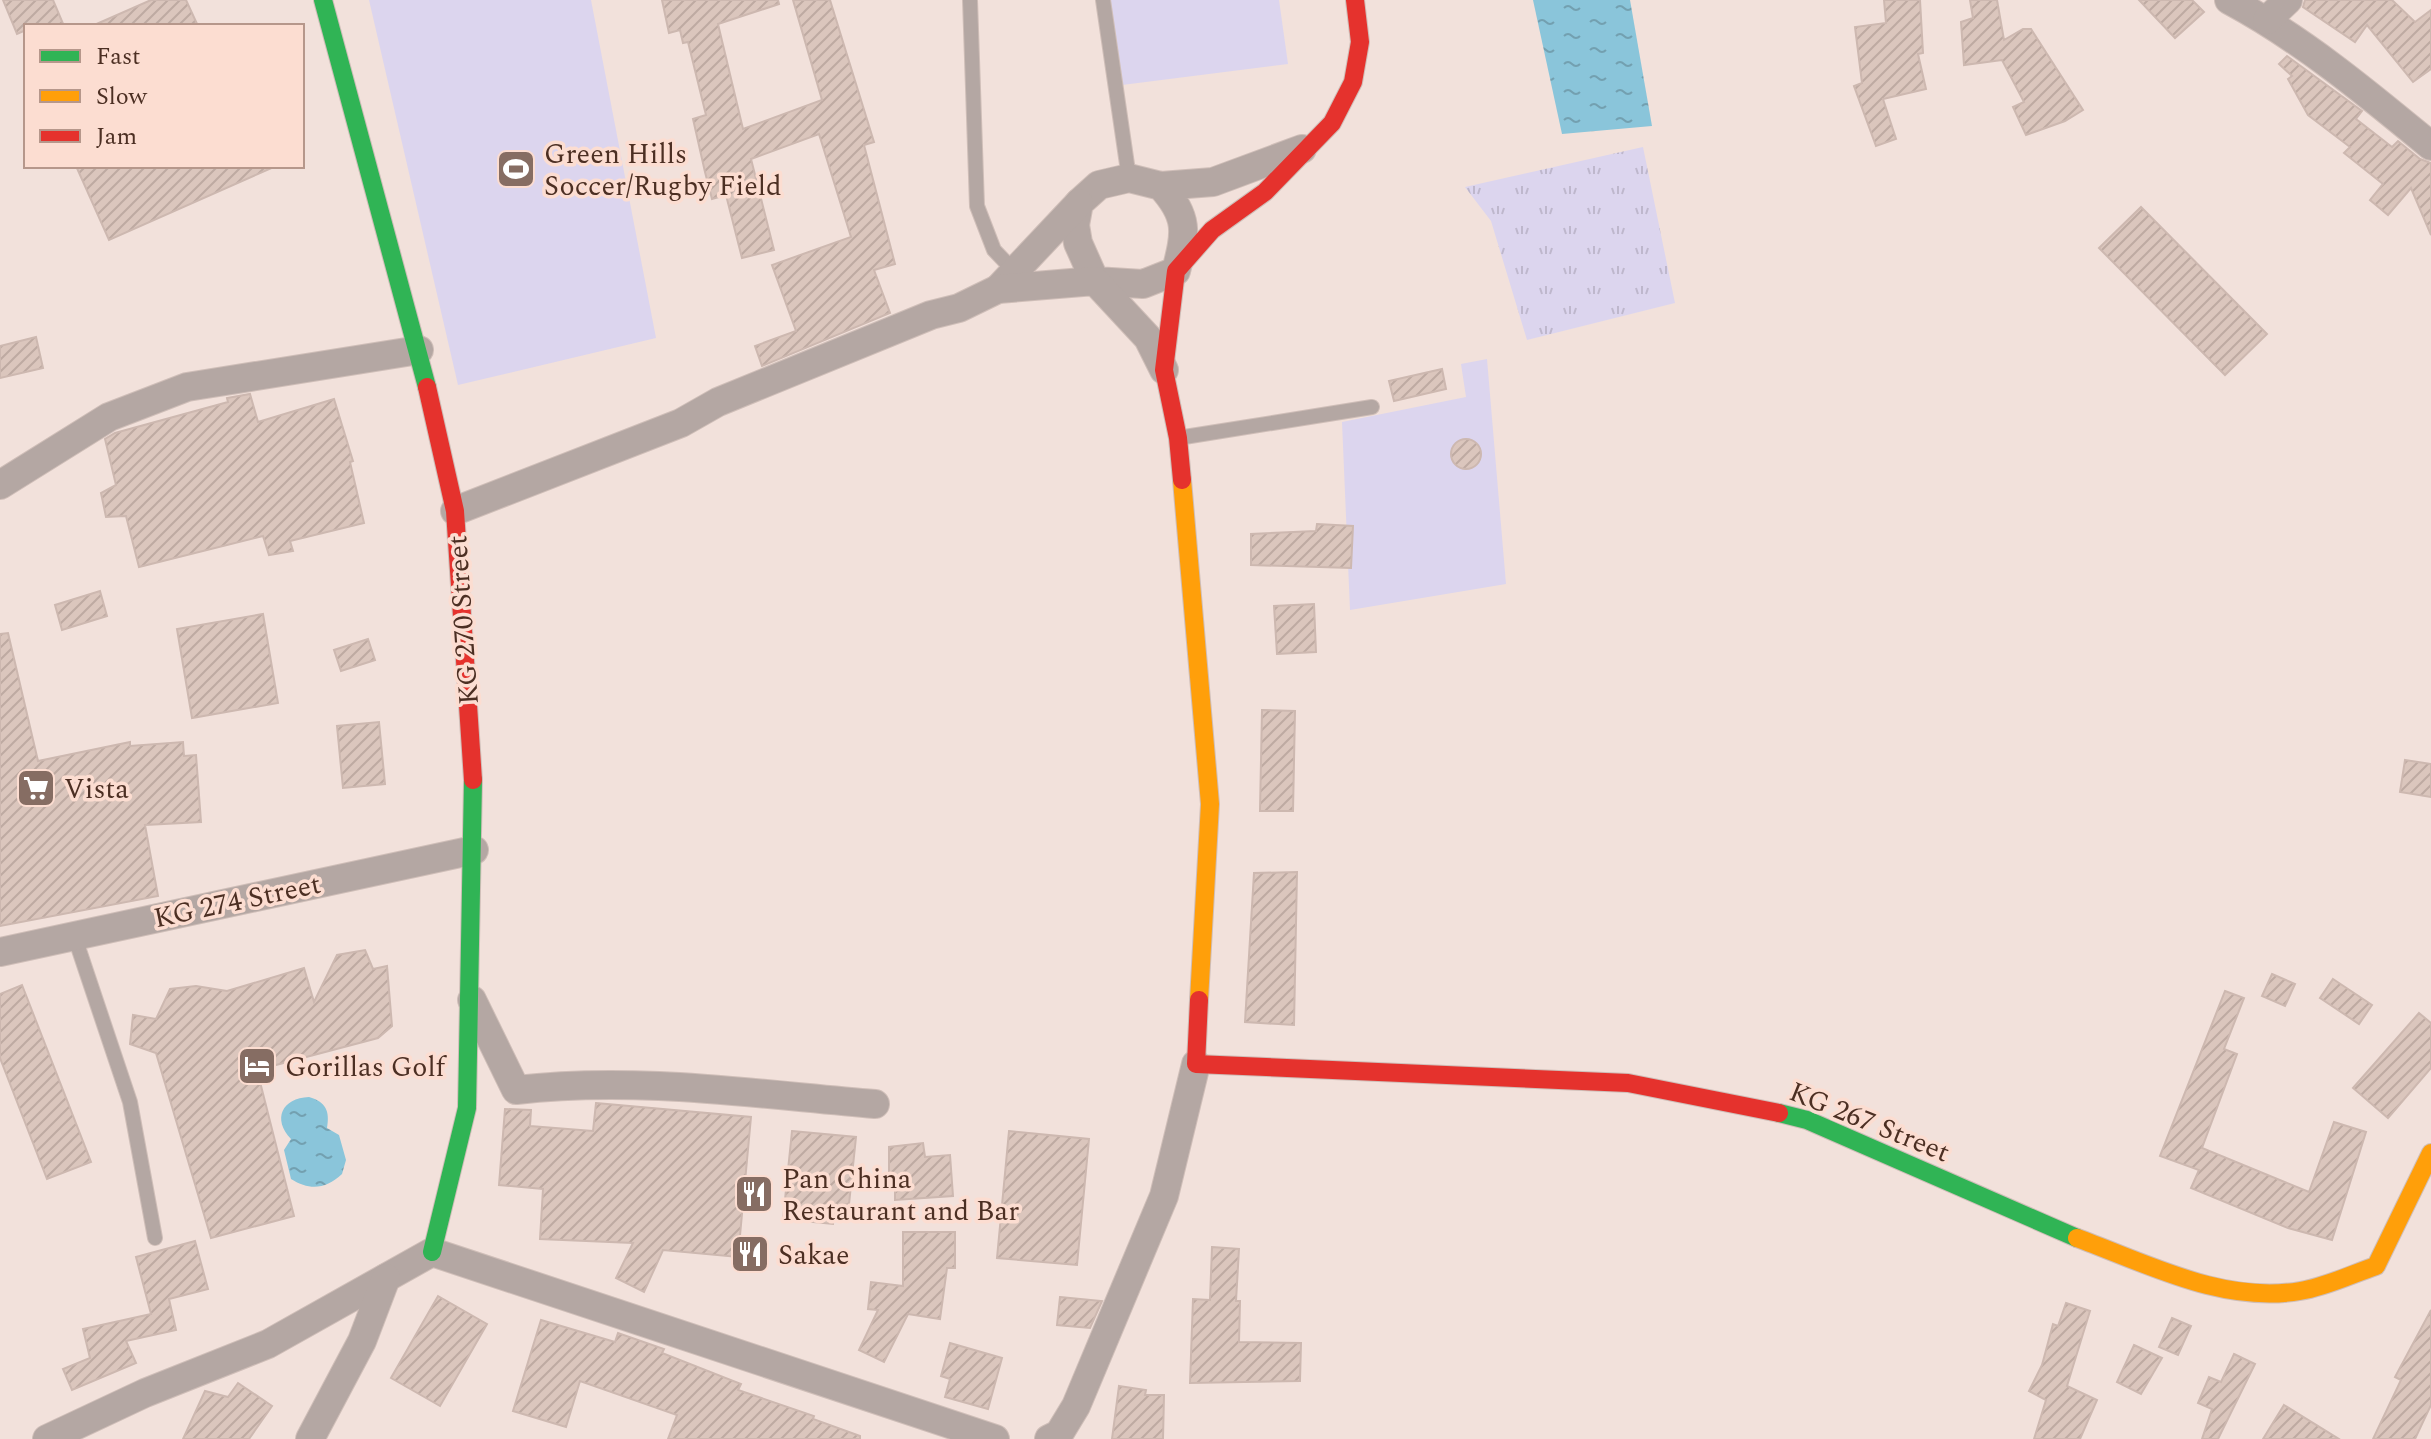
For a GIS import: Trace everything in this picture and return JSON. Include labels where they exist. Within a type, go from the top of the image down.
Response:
[{"type":"street","name":"KG 270 Street","points":[[323,0],[419,350],[455,511],[472,751],[474,850],[467,1108],[432,1252]]},
{"type":"street","points":[[1006,280],[1143,284],[1176,271],[1212,230],[1265,192],[1332,123],[1353,82],[1360,42],[1355,0]]},
{"type":"street","points":[[2229,0],[2267,20],[2369,94],[2431,146]]},
{"type":"street","points":[[2267,20],[2288,0]]},
{"type":"street","points":[[455,511],[681,423],[718,402],[931,315],[959,308],[1006,280],[1099,185],[1129,178],[1161,186],[1213,182],[1307,147]]},
{"type":"street","points":[[1161,186],[1180,208],[1184,236],[1176,271],[1164,370]]},
{"type":"street","points":[[1049,1439],[1059,1434],[1076,1406],[1164,1196],[1196,1064],[1210,804],[1178,438],[1164,370],[1148,338],[1095,281],[1078,243],[1075,225],[1079,203]]},
{"type":"street","points":[[0,485],[109,417],[187,387],[419,350]]},
{"type":"street","name":"KG 274 Street","points":[[0,952],[474,850]]},
{"type":"street","points":[[470,996],[516,1090],[579,1083],[645,1084],[875,1104]]},
{"type":"street","name":"KG 267 Street","points":[[1196,1064],[1628,1083],[1722,1099],[1807,1120],[2077,1238],[2195,1282],[2251,1295],[2302,1291],[2376,1266],[2431,1153]]},
{"type":"street","points":[[47,1439],[145,1393],[268,1344],[432,1252],[995,1439]]},
{"type":"street","points":[[310,1439],[362,1341],[386,1278]]},
{"type":"lane","points":[[970,0],[977,206],[1006,280]]},
{"type":"lane","points":[[1103,0],[1129,178]]},
{"type":"lane","points":[[1178,438],[1372,407]]},
{"type":"lane","points":[[74,935],[130,1102],[155,1238]]},
{"type":"green space","name":"Green Hills Soccer/Rugby Field","points":[[369,0],[591,0],[656,338],[458,385]]},
{"type":"green space","points":[[1110,0],[1279,0],[1288,64],[1122,85]]},
{"type":"green space","points":[[1643,147],[1675,303],[1527,340],[1491,221],[1465,187]]},
{"type":"green space","points":[[1487,359],[1506,584],[1350,610],[1342,422],[1466,397],[1461,364]]},
{"type":"water","points":[[1533,0],[1630,0],[1652,126],[1562,134]]},
{"type":"water","points":[[309,1097],[326,1108],[327,1128],[339,1135],[346,1160],[342,1174],[318,1187],[291,1179],[284,1150],[291,1139],[282,1124],[283,1111],[292,1101]]},
{"type":"building","points":[[3,0],[53,0],[63,24],[24,24],[24,31],[17,34]]},
{"type":"building","points":[[151,0],[186,0],[197,24],[97,24]]},
{"type":"building","points":[[662,0],[778,0],[779,4],[718,24],[743,129],[822,100],[793,0],[830,0],[874,142],[864,145],[895,264],[874,270],[890,313],[762,366],[755,346],[796,331],[772,265],[851,237],[819,134],[751,159],[774,250],[742,258],[726,195],[712,199],[705,172],[693,119],[706,115],[688,42],[683,43],[680,30],[669,33]]},
{"type":"building","points":[[1884,0],[1920,0],[1923,53],[1918,54],[1926,89],[1883,99],[1896,139],[1876,146],[1854,86],[1862,83],[1855,27],[1886,23]]},
{"type":"building","points":[[1970,0],[1997,0],[2004,40],[2023,29],[2031,29],[2083,110],[2065,121],[2026,135],[2013,107],[2024,102],[2002,60],[1964,65],[1961,22],[1973,18]]},
{"type":"building","points":[[2139,0],[2192,0],[2204,12],[2175,38]]},
{"type":"building","points":[[2305,0],[2392,0],[2415,22],[2431,10],[2431,69],[2413,82],[2367,25],[2355,42],[2303,7]]},
{"type":"building","points":[[2287,56],[2362,111],[2356,119],[2392,147],[2398,141],[2420,159],[2431,163],[2431,235],[2411,188],[2388,215],[2370,200],[2383,184],[2344,153],[2350,147],[2308,115],[2288,79],[2292,76],[2279,64]]},
{"type":"building","points":[[77,168],[271,168],[109,240]]},
{"type":"building","points":[[2141,207],[2267,334],[2225,375],[2099,248]]},
{"type":"building","points":[[36,337],[43,368],[0,378],[0,346]]},
{"type":"building","points":[[1442,369],[1446,389],[1394,401],[1389,381]]},
{"type":"building","points":[[250,394],[258,422],[334,399],[353,461],[350,462],[364,523],[290,541],[293,551],[269,555],[263,536],[139,567],[126,516],[106,517],[101,493],[116,485],[105,439],[115,433],[228,402],[227,398]]},
{"type":"building","points":[[1466,439],[1472,440],[1480,448],[1480,460],[1472,468],[1466,469],[1460,468],[1452,460],[1451,454],[1452,448],[1460,440]]},
{"type":"building","points":[[1317,524],[1353,526],[1351,568],[1251,565],[1251,534],[1316,531]]},
{"type":"building","points":[[100,591],[107,616],[62,630],[55,605]]},
{"type":"building","points":[[1314,604],[1316,652],[1277,654],[1274,606]]},
{"type":"building","points":[[263,614],[278,703],[192,718],[177,629]]},
{"type":"building","points":[[8,633],[38,761],[130,742],[130,746],[183,742],[184,756],[196,755],[201,822],[145,825],[158,896],[0,926],[0,634]]},
{"type":"building","points":[[368,639],[375,660],[341,671],[334,650]]},
{"type":"building","points":[[1262,710],[1295,711],[1293,811],[1260,811]]},
{"type":"building","points":[[379,722],[385,784],[343,788],[337,726]]},
{"type":"building","points":[[2405,760],[2431,764],[2431,797],[2400,792]]},
{"type":"building","points":[[1297,872],[1294,1025],[1245,1022],[1254,873]]},
{"type":"building","points":[[365,950],[373,969],[387,966],[392,1026],[378,1038],[257,1070],[294,1216],[211,1238],[156,1053],[130,1044],[133,1015],[156,1019],[170,989],[196,986],[227,991],[304,968],[314,1002],[337,955]]},
{"type":"building","points":[[2272,974],[2295,984],[2285,1006],[2262,996]]},
{"type":"building","points":[[2333,979],[2372,1005],[2359,1024],[2320,998]]},
{"type":"building","points":[[22,985],[91,1162],[47,1179],[0,1058],[0,994]]},
{"type":"building","points":[[2225,991],[2244,998],[2224,1049],[2237,1054],[2202,1148],[2309,1192],[2334,1122],[2366,1132],[2332,1240],[2288,1228],[2191,1188],[2199,1170],[2160,1156]]},
{"type":"building","points":[[2419,1013],[2431,1023],[2431,1068],[2388,1118],[2353,1088]]},
{"type":"building","points":[[596,1103],[751,1117],[738,1257],[663,1250],[644,1292],[616,1278],[633,1243],[540,1239],[543,1189],[499,1185],[505,1109],[531,1110],[530,1126],[593,1131]]},
{"type":"building","points":[[792,1131],[856,1137],[849,1204],[834,1206],[833,1224],[783,1219]]},
{"type":"building","points":[[1009,1131],[1089,1139],[1077,1265],[997,1258]]},
{"type":"building","points":[[923,1143],[925,1157],[950,1155],[953,1196],[895,1200],[895,1182],[889,1183],[889,1147]]},
{"type":"building","points":[[903,1232],[955,1232],[955,1268],[947,1268],[940,1319],[908,1314],[884,1362],[859,1350],[878,1310],[868,1309],[871,1282],[903,1286]]},
{"type":"building","points":[[195,1241],[208,1289],[169,1299],[176,1330],[126,1341],[136,1363],[72,1390],[63,1369],[90,1358],[83,1329],[151,1314],[136,1257]]},
{"type":"building","points":[[1212,1247],[1239,1249],[1236,1301],[1240,1301],[1239,1342],[1301,1343],[1300,1381],[1190,1383],[1193,1299],[1210,1300]]},
{"type":"building","points":[[438,1296],[487,1324],[440,1406],[391,1378]]},
{"type":"building","points":[[1060,1297],[1102,1301],[1090,1328],[1057,1325]]},
{"type":"building","points":[[2066,1303],[2090,1311],[2067,1386],[2097,1400],[2080,1439],[2034,1439],[2046,1400],[2029,1391],[2042,1365],[2053,1324],[2058,1326]]},
{"type":"building","points":[[2431,1310],[2431,1405],[2415,1439],[2373,1439],[2401,1380],[2395,1377]]},
{"type":"building","points":[[2172,1318],[2191,1326],[2178,1355],[2159,1347]]},
{"type":"building","points":[[541,1320],[615,1342],[618,1333],[664,1349],[662,1353],[741,1384],[738,1390],[814,1416],[813,1419],[860,1436],[860,1439],[668,1439],[677,1415],[580,1381],[566,1427],[513,1411]]},
{"type":"building","points":[[950,1343],[1002,1358],[988,1409],[945,1397],[950,1379],[941,1376]]},
{"type":"building","points":[[2134,1345],[2162,1358],[2141,1394],[2117,1382]]},
{"type":"building","points":[[2234,1354],[2255,1364],[2218,1439],[2202,1439],[2212,1409],[2198,1403],[2209,1377],[2221,1382]]},
{"type":"building","points":[[238,1383],[272,1406],[249,1439],[183,1439],[205,1391],[228,1397]]},
{"type":"building","points":[[1119,1386],[1146,1390],[1145,1395],[1164,1395],[1163,1439],[1112,1439]]},
{"type":"building","points":[[2284,1405],[2339,1439],[2263,1439]]},
{"type":"traffic: fast","points":[[323,0],[427,387]]},
{"type":"traffic: fast","points":[[432,1252],[467,1108],[473,780]]},
{"type":"traffic: fast","points":[[1779,1113],[1807,1120],[2077,1238]]},
{"type":"traffic: slow","points":[[1182,480],[1210,804],[1199,1000]]},
{"type":"traffic: slow","points":[[2077,1238],[2158,1270],[2214,1287],[2271,1294],[2310,1289],[2376,1266],[2431,1153]]},
{"type":"traffic: jam","points":[[1182,480],[1178,438],[1164,370],[1176,271],[1212,230],[1265,192],[1332,123],[1353,82],[1360,42],[1355,0]]},
{"type":"traffic: jam","points":[[427,387],[455,511],[473,780]]},
{"type":"traffic: jam","points":[[1199,1000],[1196,1064],[1628,1083],[1779,1113]]},
{"type":"place","name":"Green Hills Soccer/Rugby Field","points":[[516,169]]},
{"type":"place","name":"Vista","points":[[36,788]]},
{"type":"place","name":"Gorillas Golf","points":[[257,1066]]},
{"type":"place","name":"Pan China Restaurant and Bar","points":[[754,1194]]},
{"type":"place","name":"Sakae","points":[[750,1254]]}]
